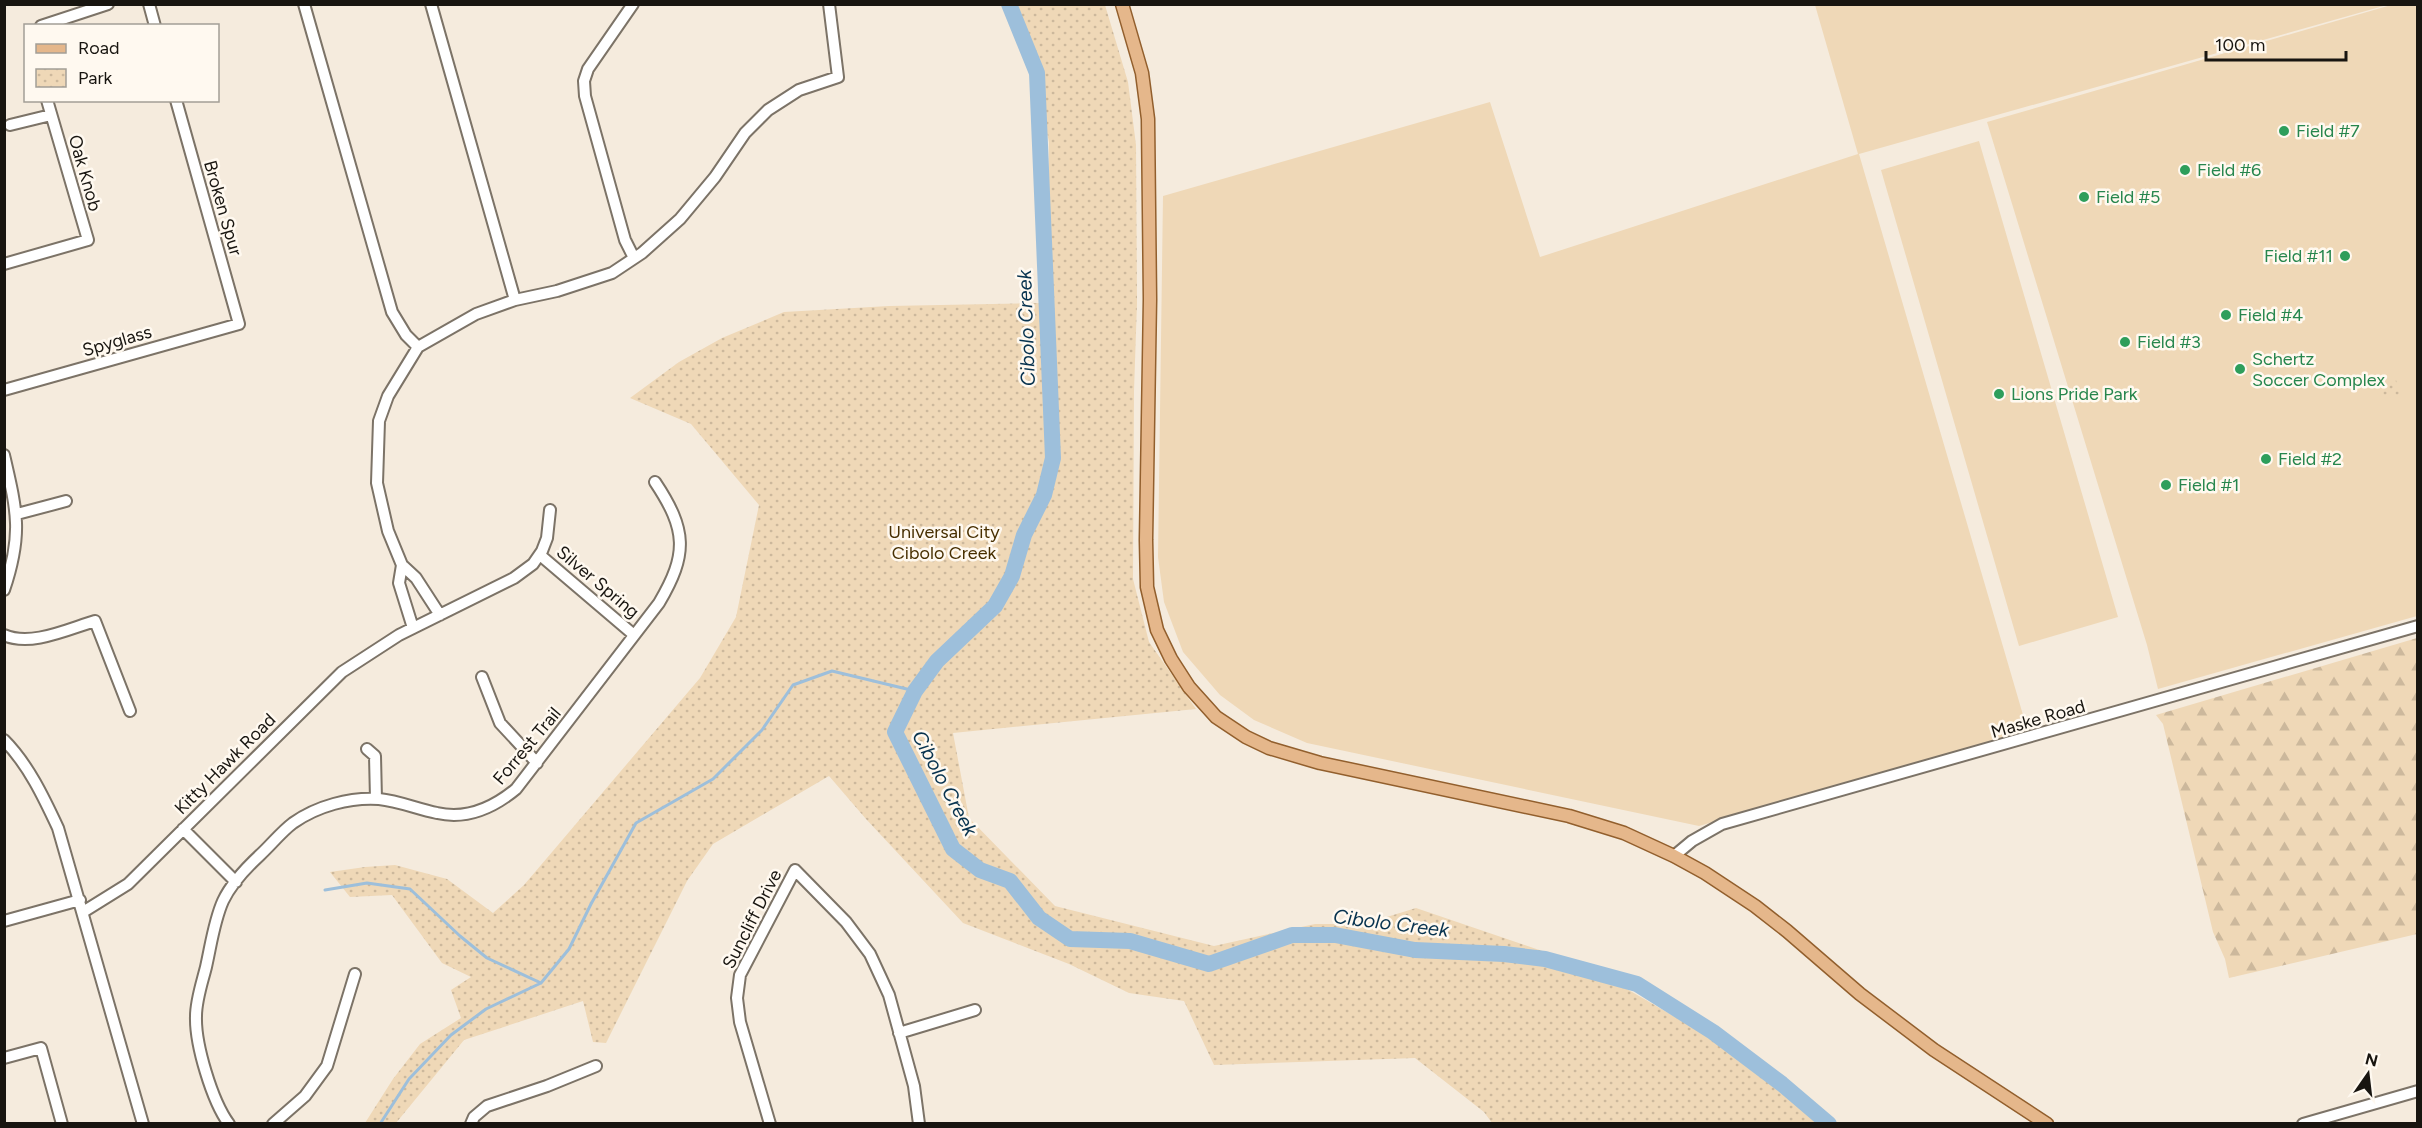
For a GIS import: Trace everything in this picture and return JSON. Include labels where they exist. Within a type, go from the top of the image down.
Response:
[{"type":"main road","points":[[1122,4],[1142,73],[1148,129],[1150,299],[1147,587],[1157,630],[1182,677],[1216,717],[1246,737],[1269,748],[1330,765],[1569,816],[1624,833],[1674,856],[1705,873],[1755,906],[1860,994],[1926,1044],[2047,1124]]},
{"type":"street","points":[[46,24],[108,4]]},
{"type":"street","points":[[148,4],[153,24]]},
{"type":"street","points":[[304,4],[392,312],[406,335],[418,347]]},
{"type":"street","points":[[431,4],[515,300]]},
{"type":"street","points":[[633,4],[588,69],[584,81],[585,96],[625,240],[634,258]]},
{"type":"street","points":[[440,615],[416,578],[402,565],[388,531],[377,483],[379,421],[388,396],[418,347],[476,314],[515,300],[557,291],[612,273],[634,258],[680,219],[715,177],[745,133],[768,110],[799,90],[838,77],[829,4]]},
{"type":"street","name":"Oak Knob","points":[[4,264],[88,240],[48,102]]},
{"type":"street","name":"Broken Spur","points":[[177,102],[239,324]]},
{"type":"street","name":"Oak Knob","points":[[9,125],[51,115]]},
{"type":"street","name":"Spyglass","points":[[4,390],[239,324]]},
{"type":"street","points":[[4,455],[17,514],[16,550],[4,590]]},
{"type":"street","name":"Forrest Trail","points":[[229,1124],[213,1095],[197,1034],[196,1015],[218,915],[224,899],[250,864],[293,824],[324,807],[348,801],[376,799],[444,815],[470,814],[487,809],[516,789],[659,603],[671,582],[682,545],[670,508],[655,482]]},
{"type":"street","points":[[17,514],[66,501]]},
{"type":"street","points":[[540,555],[547,538],[550,510]]},
{"type":"street","name":"Silver Spring","points":[[540,555],[634,635]]},
{"type":"street","name":"Kitty Hawk Road","points":[[83,912],[128,884],[333,679],[355,662],[413,628],[514,578],[533,564],[540,555]]},
{"type":"street","points":[[402,565],[399,584],[413,628]]},
{"type":"street","points":[[4,635],[33,639],[95,621],[130,711]]},
{"type":"street","name":"Maske Road","points":[[1674,856],[1722,824],[2418,626]]},
{"type":"street","points":[[482,677],[500,723],[537,763]]},
{"type":"street","points":[[4,740],[13,748],[58,828],[143,1124]]},
{"type":"street","points":[[368,749],[375,756],[376,799]]},
{"type":"street","points":[[183,829],[236,882]]},
{"type":"street","name":"Suncliff Drive","points":[[770,1124],[740,1022],[737,998],[740,975],[795,870],[846,922],[870,954],[889,995],[914,1086],[919,1124]]},
{"type":"street","points":[[4,921],[80,900]]},
{"type":"street","points":[[273,1124],[305,1096],[327,1066],[355,974]]},
{"type":"street","points":[[899,1033],[975,1011]]},
{"type":"street","points":[[4,1058],[41,1048],[62,1124]]},
{"type":"street","points":[[471,1124],[474,1117],[488,1106],[531,1092],[596,1066]]},
{"type":"street","points":[[2303,1124],[2418,1091]]},
{"type":"green space","name":"Universal City Cibolo Creek","points":[[1014,5],[1105,5],[1128,82],[1136,145],[1137,303],[1133,579],[1149,642],[1196,709],[953,733],[969,818],[1055,906],[1214,946],[1315,924],[1364,924],[1416,908],[1589,967],[1794,1086],[1838,1123],[1492,1123],[1484,1112],[1415,1058],[1214,1065],[1184,1001],[1129,993],[1069,964],[963,923],[829,776],[713,844],[687,881],[606,1043],[593,1042],[583,1001],[464,1040],[396,1123],[365,1123],[393,1079],[420,1044],[461,1018],[451,990],[471,977],[442,963],[392,895],[350,897],[330,872],[395,865],[447,879],[493,913],[524,885],[700,678],[736,617],[759,505],[691,424],[630,398],[679,362],[722,338],[784,312],[889,306],[1047,303],[1049,142],[1026,34]]},
{"type":"green space","points":[[1815,5],[2387,5],[1859,154],[2028,732],[1699,826],[1307,743],[1254,720],[1220,695],[1183,652],[1164,602],[1158,557],[1163,196],[1490,102],[1540,257],[1858,154]]},
{"type":"green space","name":"Schertz Soccer Complex","points":[[2391,5],[2417,5],[2417,616],[2158,689],[2147,645],[1987,122]]},
{"type":"green space","name":"Lions Pride Park","points":[[1979,141],[2118,617],[2019,646],[1881,170]]},
{"type":"green space","points":[[2396,380],[2400,395],[2383,399],[2379,384]]},
{"type":"green space","points":[[2417,638],[2417,934],[2229,978],[2225,959],[2213,932],[2163,724],[2156,715]]},
{"type":"waterway","name":"Cibolo Creek","points":[[1009,4],[1037,73],[1053,458],[1044,495],[1024,535],[1012,576],[995,606],[937,661],[915,691],[895,732],[953,849],[980,870],[1010,881],[1039,918],[1070,939],[1130,941],[1209,964],[1292,935],[1335,935],[1415,950],[1504,954],[1545,959],[1637,984],[1713,1032],[1782,1084],[1829,1124]]},
{"type":"waterway","points":[[380,1124],[409,1079],[451,1035],[486,1009],[541,983],[569,949],[636,823],[713,779],[762,730],[793,685],[832,671],[915,691]]},
{"type":"waterway","points":[[325,890],[367,883],[410,889],[487,958],[541,983]]},
{"type":"place","name":"Field #7","points":[[2284,131]]},
{"type":"place","name":"Field #6","points":[[2185,170]]},
{"type":"place","name":"Field #5","points":[[2084,197]]},
{"type":"place","name":"Field #11","points":[[2345,256]]},
{"type":"place","name":"Field #4","points":[[2226,315]]},
{"type":"place","name":"Field #3","points":[[2125,342]]},
{"type":"place","name":"Schertz Soccer Complex","points":[[2240,369]]},
{"type":"place","name":"Lions Pride Park","points":[[1999,394]]},
{"type":"place","name":"Field #2","points":[[2266,459]]},
{"type":"place","name":"Field #1","points":[[2166,485]]}]
